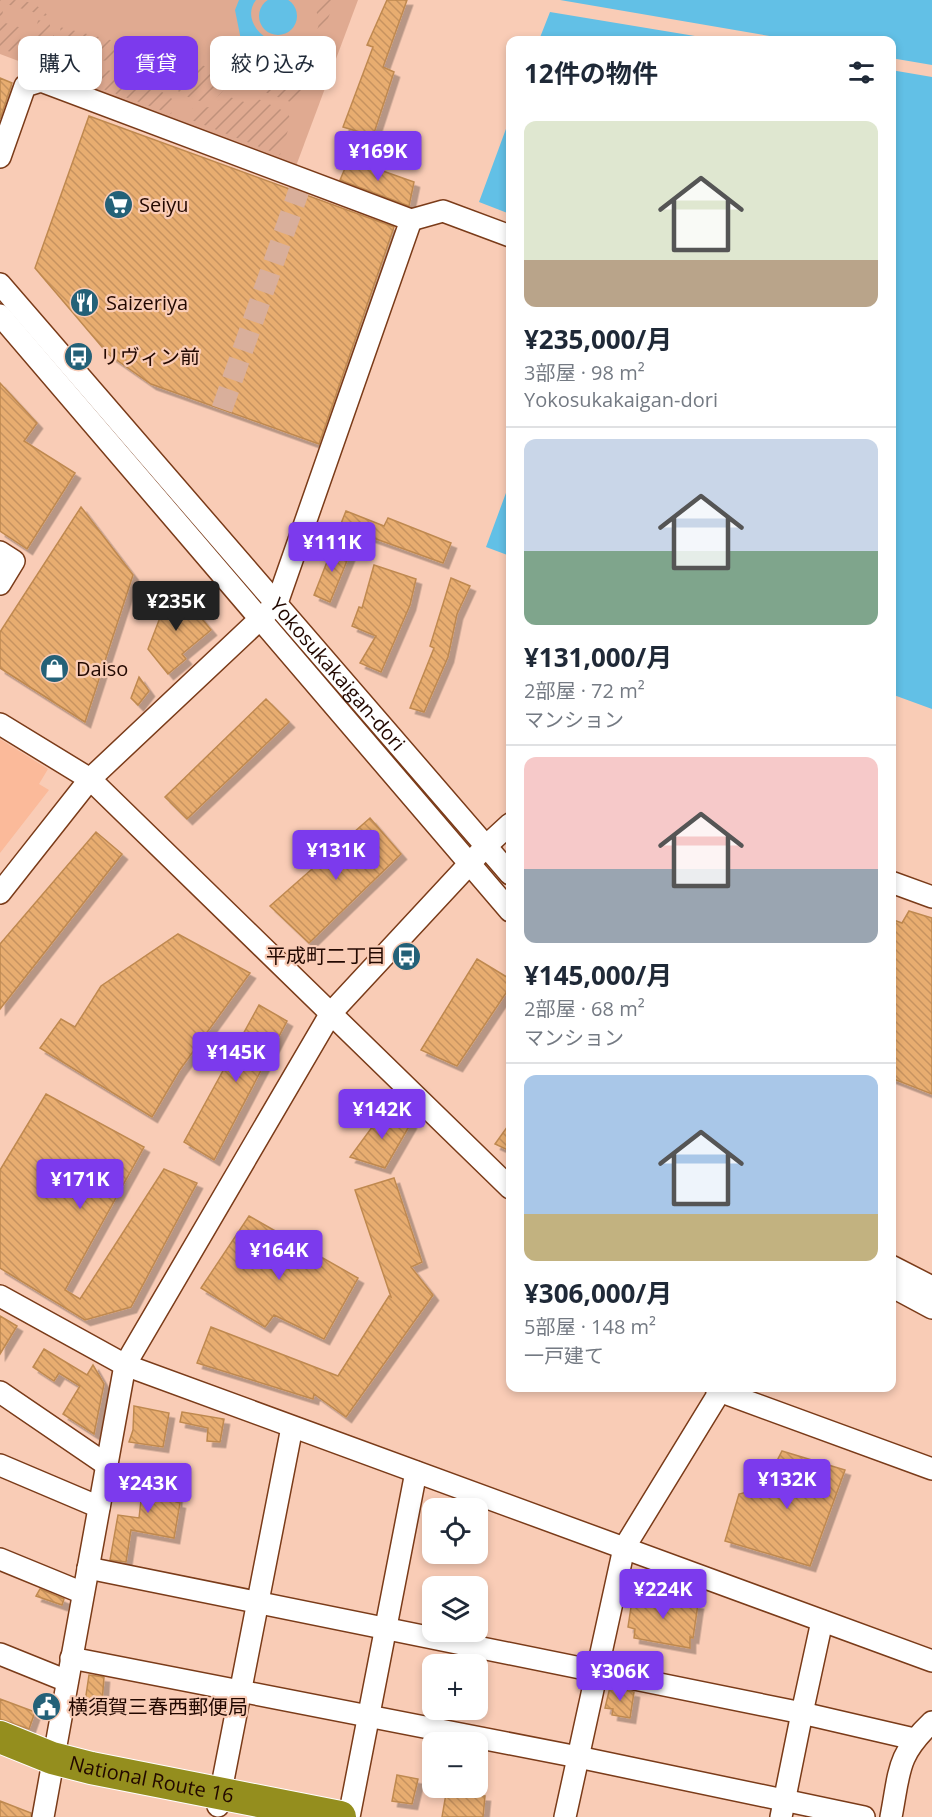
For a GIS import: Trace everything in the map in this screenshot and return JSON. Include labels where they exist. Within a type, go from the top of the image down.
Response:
[{"type":"highway","name":"National Route 16","points":[[0,1737],[51,1766]]},
{"type":"highway","name":"National Route 16","points":[[0,1759],[22,1769],[51,1766],[220,1800],[340,1817]]},
{"type":"highway","name":"National Route 16","points":[[220,1800],[262,1817]]},
{"type":"street","points":[[0,157],[25,86],[41,81],[411,220],[443,211],[506,235]]},
{"type":"street","points":[[0,893],[90,779],[262,620],[277,603],[411,220]]},
{"type":"street","name":"Yokosukakaigan-dori","points":[[0,284],[506,869]]},
{"type":"street","name":"Yokosukakaigan-dori","points":[[0,315],[506,906]]},
{"type":"street","points":[[0,552],[14,561],[0,584]]},
{"type":"street","points":[[0,724],[90,779],[506,1184]]},
{"type":"street","points":[[43,1817],[125,1365],[331,1013],[469,864],[506,828]]},
{"type":"street","points":[[896,884],[932,897]]},
{"type":"street","points":[[896,1269],[932,1287]]},
{"type":"street","points":[[896,1289],[932,1308]]},
{"type":"street","points":[[0,1296],[125,1365],[932,1661]]},
{"type":"street","points":[[565,1817],[624,1548],[717,1392]]},
{"type":"street","points":[[727,1392],[932,1469]]},
{"type":"street","points":[[0,1393],[107,1465]]},
{"type":"street","points":[[220,1800],[292,1427]]},
{"type":"street","points":[[0,1465],[99,1507]]},
{"type":"street","points":[[349,1817],[416,1472]]},
{"type":"street","points":[[0,1559],[83,1593]]},
{"type":"street","points":[[88,1568],[385,1630],[597,1670],[914,1739]]},
{"type":"street","points":[[783,1808],[822,1621]]},
{"type":"street","points":[[0,1654],[67,1681]]},
{"type":"street","points":[[71,1658],[240,1693],[578,1757],[783,1808],[864,1817]]},
{"type":"street","points":[[891,1817],[902,1756],[914,1739],[932,1722]]},
{"type":"shaded area","points":[[0,0],[358,0],[336,59],[336,36],[210,36],[210,90],[324,90],[296,166],[95,90],[102,90],[102,36],[18,36],[18,61],[0,54]]},
{"type":"shaded area","points":[[0,0],[16,0],[34,4],[49,17],[0,2]]},
{"type":"shaded area","points":[[322,0],[335,0],[322,36],[313,36],[318,25],[314,5],[322,3]]},
{"type":"shaded area","points":[[0,8],[3,9],[2,22],[22,28],[21,36],[18,36],[18,55],[0,48]]},
{"type":"shaded area","points":[[38,20],[49,23],[54,36],[35,36]]},
{"type":"shaded area","points":[[60,27],[95,36],[62,36]]},
{"type":"shaded area","points":[[102,38],[114,41],[114,61],[102,60]]},
{"type":"shaded area","points":[[198,63],[210,68],[210,90],[223,90],[210,100],[198,101],[176,90],[198,90]]},
{"type":"shaded area","points":[[102,69],[114,71],[114,90],[159,90],[175,101],[171,114],[102,89]]},
{"type":"shaded area","points":[[260,90],[301,90],[293,103]]},
{"type":"shaded area","points":[[227,96],[250,104],[254,97],[288,113],[291,121],[280,155],[189,119],[193,108],[210,107]]},
{"type":"shaded area","points":[[0,739],[48,769],[39,784],[49,790],[0,853]]},
{"type":"water","points":[[271,-1],[285,-1],[295,9],[297,16],[295,23],[285,33],[278,35],[271,33],[261,23],[259,16],[261,9]]},
{"type":"water","points":[[239,0],[256,0],[251,16],[255,27],[263,36],[240,36],[235,10]]},
{"type":"water","points":[[560,0],[932,0],[932,65],[896,59],[896,36],[770,36]]},
{"type":"water","points":[[550,12],[695,36],[541,36]]},
{"type":"water","points":[[896,71],[932,77],[932,709],[896,696]]},
{"type":"water","points":[[506,129],[506,212],[479,202]]},
{"type":"water","points":[[506,493],[506,554],[486,547]]},
{"type":"building","points":[[387,0],[407,0],[383,67],[394,72],[373,136],[343,127],[373,47],[367,45]]},
{"type":"building","points":[[0,78],[12,83],[0,119]]},
{"type":"building","points":[[89,116],[394,227],[319,444],[151,384],[108,354],[35,268]]},
{"type":"building","points":[[349,159],[414,182],[409,206],[340,180]]},
{"type":"building","points":[[0,383],[37,423],[24,441],[75,473],[27,549],[0,531]]},
{"type":"building","points":[[81,507],[133,575],[85,722],[0,668],[0,632]]},
{"type":"building","points":[[346,511],[384,526],[388,518],[451,543],[443,563],[340,526]]},
{"type":"building","points":[[334,544],[351,551],[330,602],[314,595]]},
{"type":"building","points":[[374,565],[416,579],[410,605],[381,672],[360,663],[376,636],[352,626],[359,607],[362,608]]},
{"type":"building","points":[[451,578],[470,586],[457,614],[448,657],[424,712],[410,708],[434,648],[430,646]]},
{"type":"building","points":[[179,591],[211,630],[182,654],[186,659],[168,674],[148,649],[166,602]]},
{"type":"building","points":[[139,677],[149,691],[138,705],[131,698]]},
{"type":"building","points":[[266,699],[289,722],[187,819],[165,797]]},
{"type":"building","points":[[370,818],[401,854],[309,943],[270,906]]},
{"type":"building","points":[[96,832],[122,854],[0,1009],[0,944]]},
{"type":"building","points":[[909,911],[932,918],[932,1094],[896,1080],[896,921],[902,923]]},
{"type":"building","points":[[178,934],[250,973],[179,1071],[152,1117],[40,1048],[61,1019],[75,1027],[101,986]]},
{"type":"building","points":[[477,959],[506,977],[506,993],[457,1066],[421,1050]]},
{"type":"building","points":[[259,1005],[287,1021],[214,1160],[184,1142]]},
{"type":"building","points":[[46,1094],[144,1147],[65,1290],[80,1299],[164,1169],[197,1183],[131,1307],[85,1320],[0,1268],[0,1170]]},
{"type":"building","points":[[384,1111],[411,1123],[385,1168],[350,1157]]},
{"type":"building","points":[[506,1129],[506,1149],[495,1144]]},
{"type":"building","points":[[394,1178],[422,1262],[411,1267],[433,1295],[346,1417],[314,1394],[313,1399],[197,1363],[211,1327],[338,1376],[389,1296],[391,1297],[355,1190]]},
{"type":"building","points":[[249,1216],[358,1278],[324,1339],[274,1315],[265,1327],[201,1288]]},
{"type":"building","points":[[0,1316],[17,1326],[0,1354]]},
{"type":"building","points":[[44,1349],[87,1375],[93,1365],[104,1384],[94,1434],[63,1414],[80,1386],[59,1373],[54,1381],[33,1367]]},
{"type":"building","points":[[134,1406],[169,1413],[163,1447],[129,1442],[133,1430]]},
{"type":"building","points":[[182,1412],[224,1419],[220,1442],[207,1441],[208,1428],[180,1422]]},
{"type":"building","points":[[782,1451],[845,1470],[810,1566],[725,1541],[739,1494],[763,1488]]},
{"type":"building","points":[[135,1474],[178,1483],[176,1502],[180,1503],[174,1538],[131,1530],[126,1562],[110,1560],[118,1515],[139,1518],[142,1492],[130,1490]]},
{"type":"building","points":[[40,1589],[64,1599],[62,1605],[36,1596]]},
{"type":"building","points":[[633,1594],[698,1604],[693,1638],[690,1637],[690,1648],[634,1638],[635,1629],[628,1627]]},
{"type":"building","points":[[89,1675],[104,1677],[102,1703],[85,1702]]},
{"type":"building","points":[[610,1687],[634,1692],[630,1718],[612,1715],[613,1709],[605,1708]]},
{"type":"building","points":[[0,1699],[35,1712],[29,1729],[0,1719]]},
{"type":"building","points":[[397,1775],[418,1779],[412,1804],[392,1801]]},
{"type":"building","points":[[445,1798],[485,1798],[483,1817],[442,1817]]},
{"type":"building","points":[[0,1801],[31,1813],[31,1817],[0,1817]]},
{"type":"tunnel","points":[[222,409],[303,179]]},
{"type":"place","name":"Seiyu","points":[[118,205]]},
{"type":"place","name":"Saizeriya","points":[[85,303]]},
{"type":"place","name":"リヴィン前","points":[[79,357]]},
{"type":"place","name":"Daiso","points":[[55,669]]},
{"type":"place","name":"平成町二丁目","points":[[407,956]]},
{"type":"place","name":"横須賀三春西郵便局","points":[[47,1707]]}]
